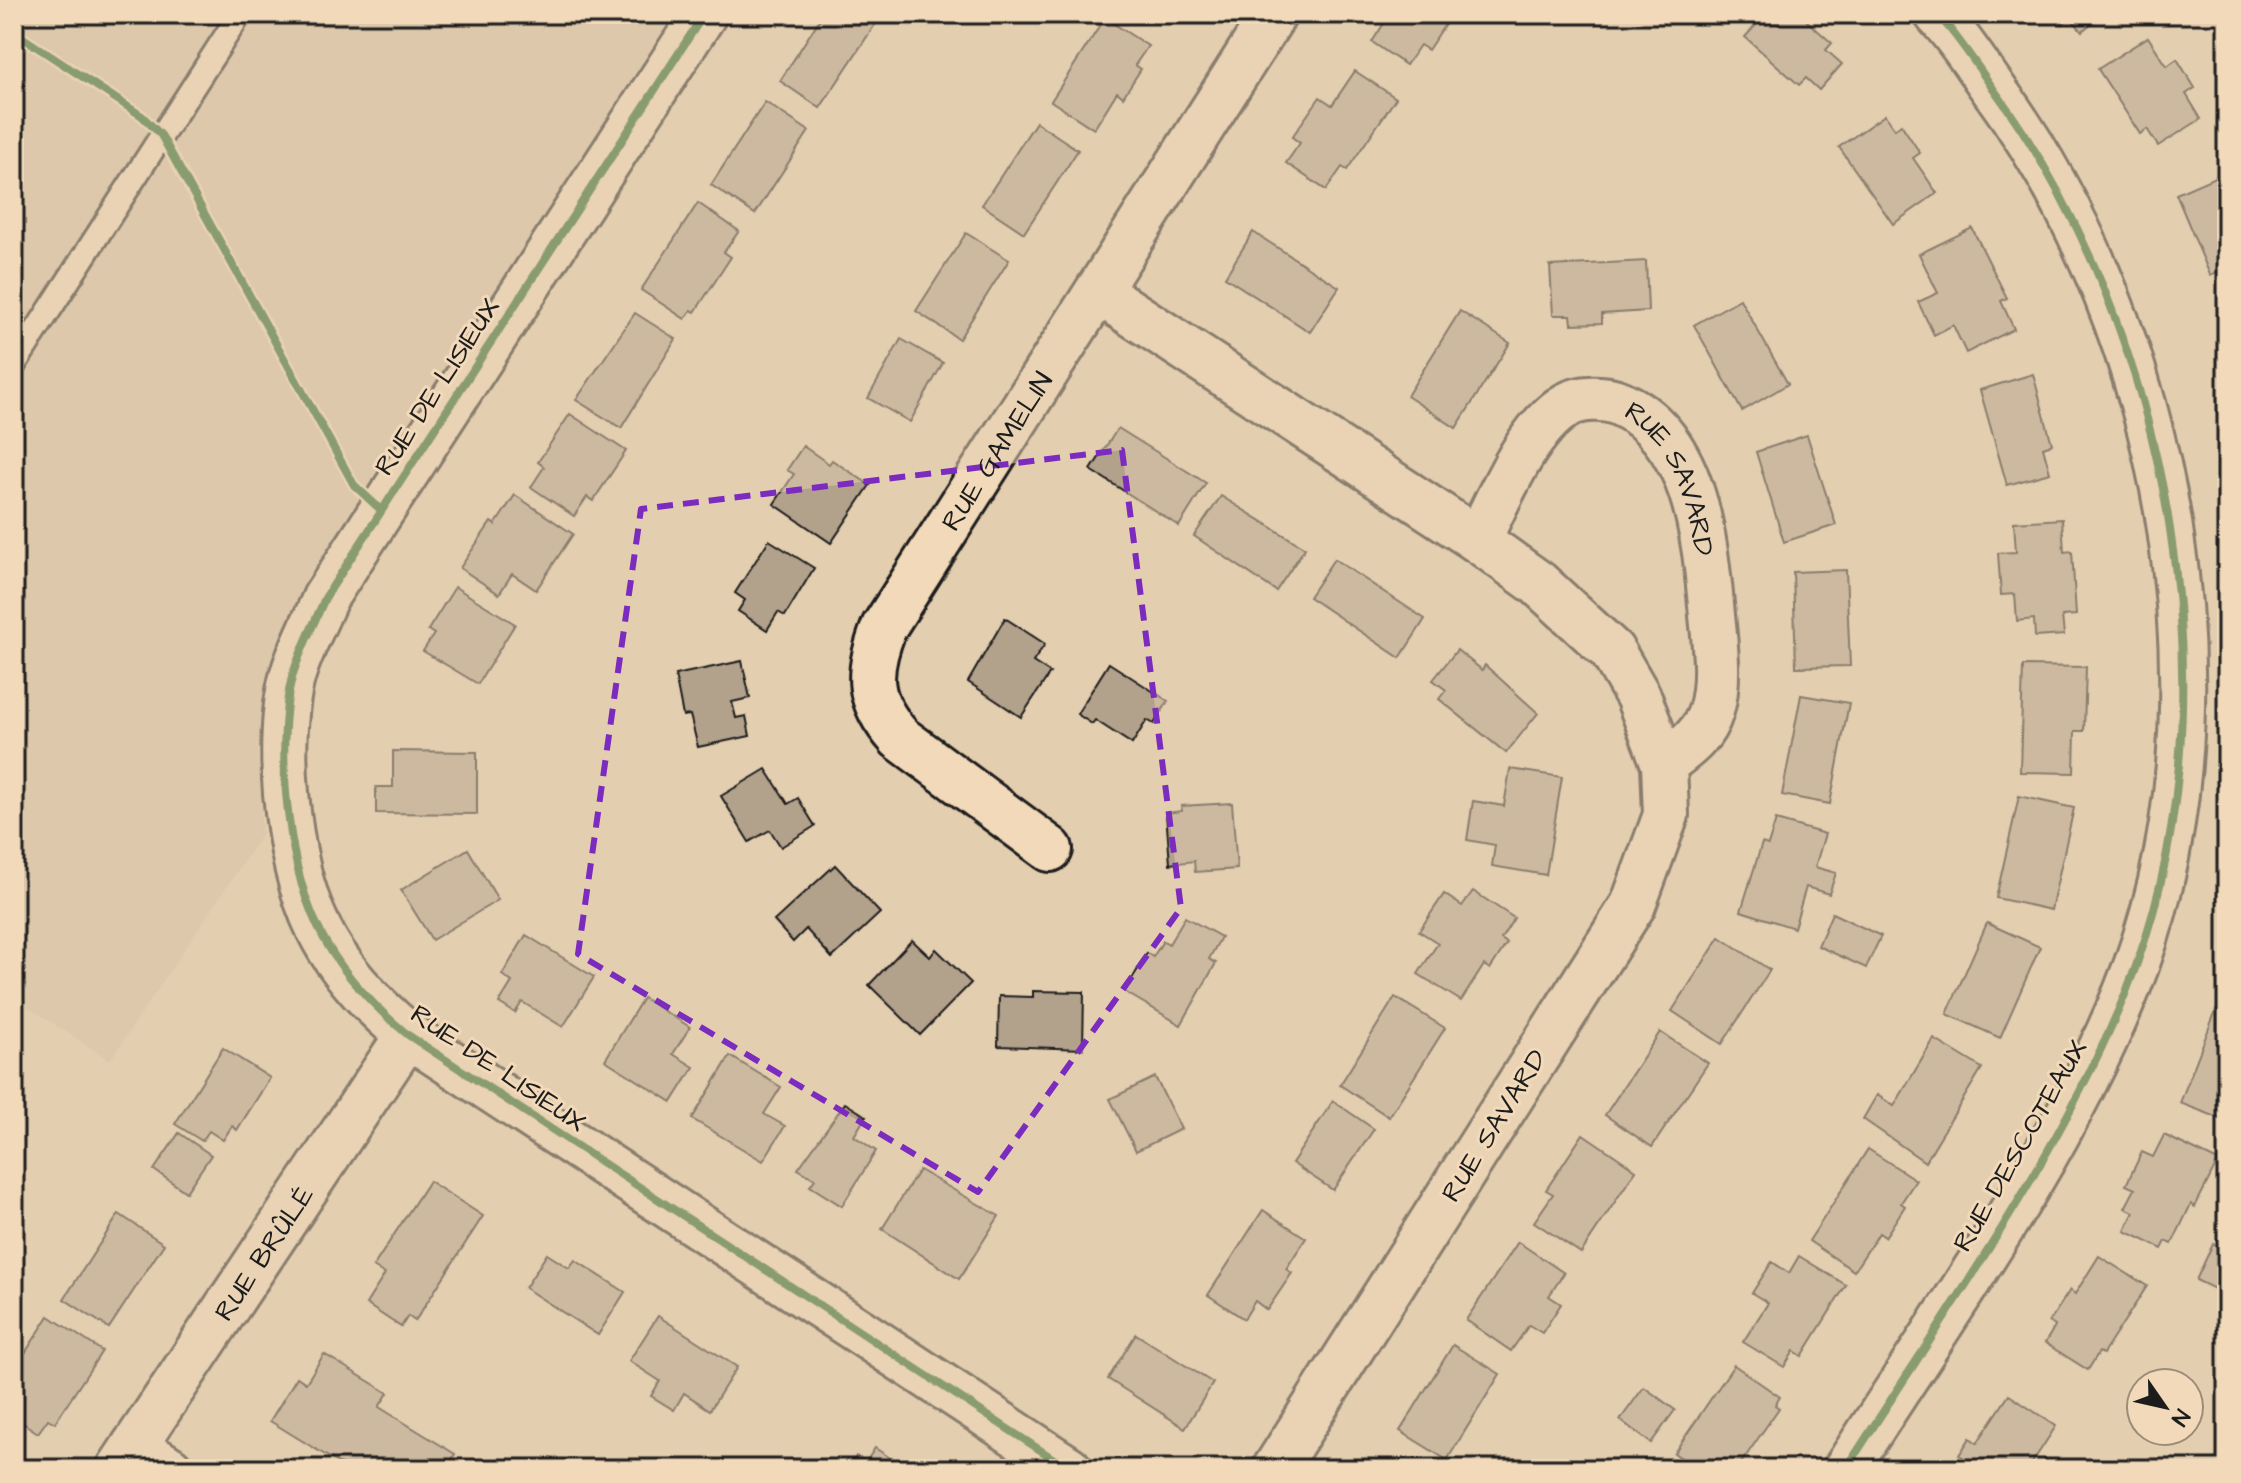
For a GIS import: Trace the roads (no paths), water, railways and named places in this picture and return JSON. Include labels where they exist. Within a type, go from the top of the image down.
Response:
[{"type":"street","name":"RUE DE LISIEUX","points":[[704,14],[325,598],[293,674],[283,759],[292,856],[308,909],[335,960],[370,1004],[408,1035],[1069,1469]]},
{"type":"street","name":"RUE GAMELIN","points":[[1050,849],[900,738],[881,717],[871,687],[872,659],[884,627],[1274,14]]},
{"type":"street","name":"RUE DESCOTEAUX","points":[[1846,1469],[2082,1090],[2128,989],[2162,881],[2177,780],[2181,699],[2179,631],[2169,518],[2151,422],[2117,318],[2077,221],[2019,123],[1937,14]]},
{"type":"street","name":"RUE SAVARD","points":[[1099,292],[1478,540],[1538,583],[1612,651],[1638,696],[1664,764],[1666,815],[1655,854],[1633,905],[1275,1469]]},
{"type":"street","name":"RUE SAVARD","points":[[1478,540],[1527,449],[1546,422],[1569,403],[1606,397],[1635,409],[1657,431],[1679,464],[1695,501],[1706,551],[1717,669],[1711,712],[1697,739],[1664,764]]},
{"type":"street","name":"RUE BRÛLÉ","points":[[126,1458],[408,1035]]},
{"type":"street","points":[[126,1458],[170,1469]]},
{"type":"lane","points":[[14,365],[240,14]]}]
